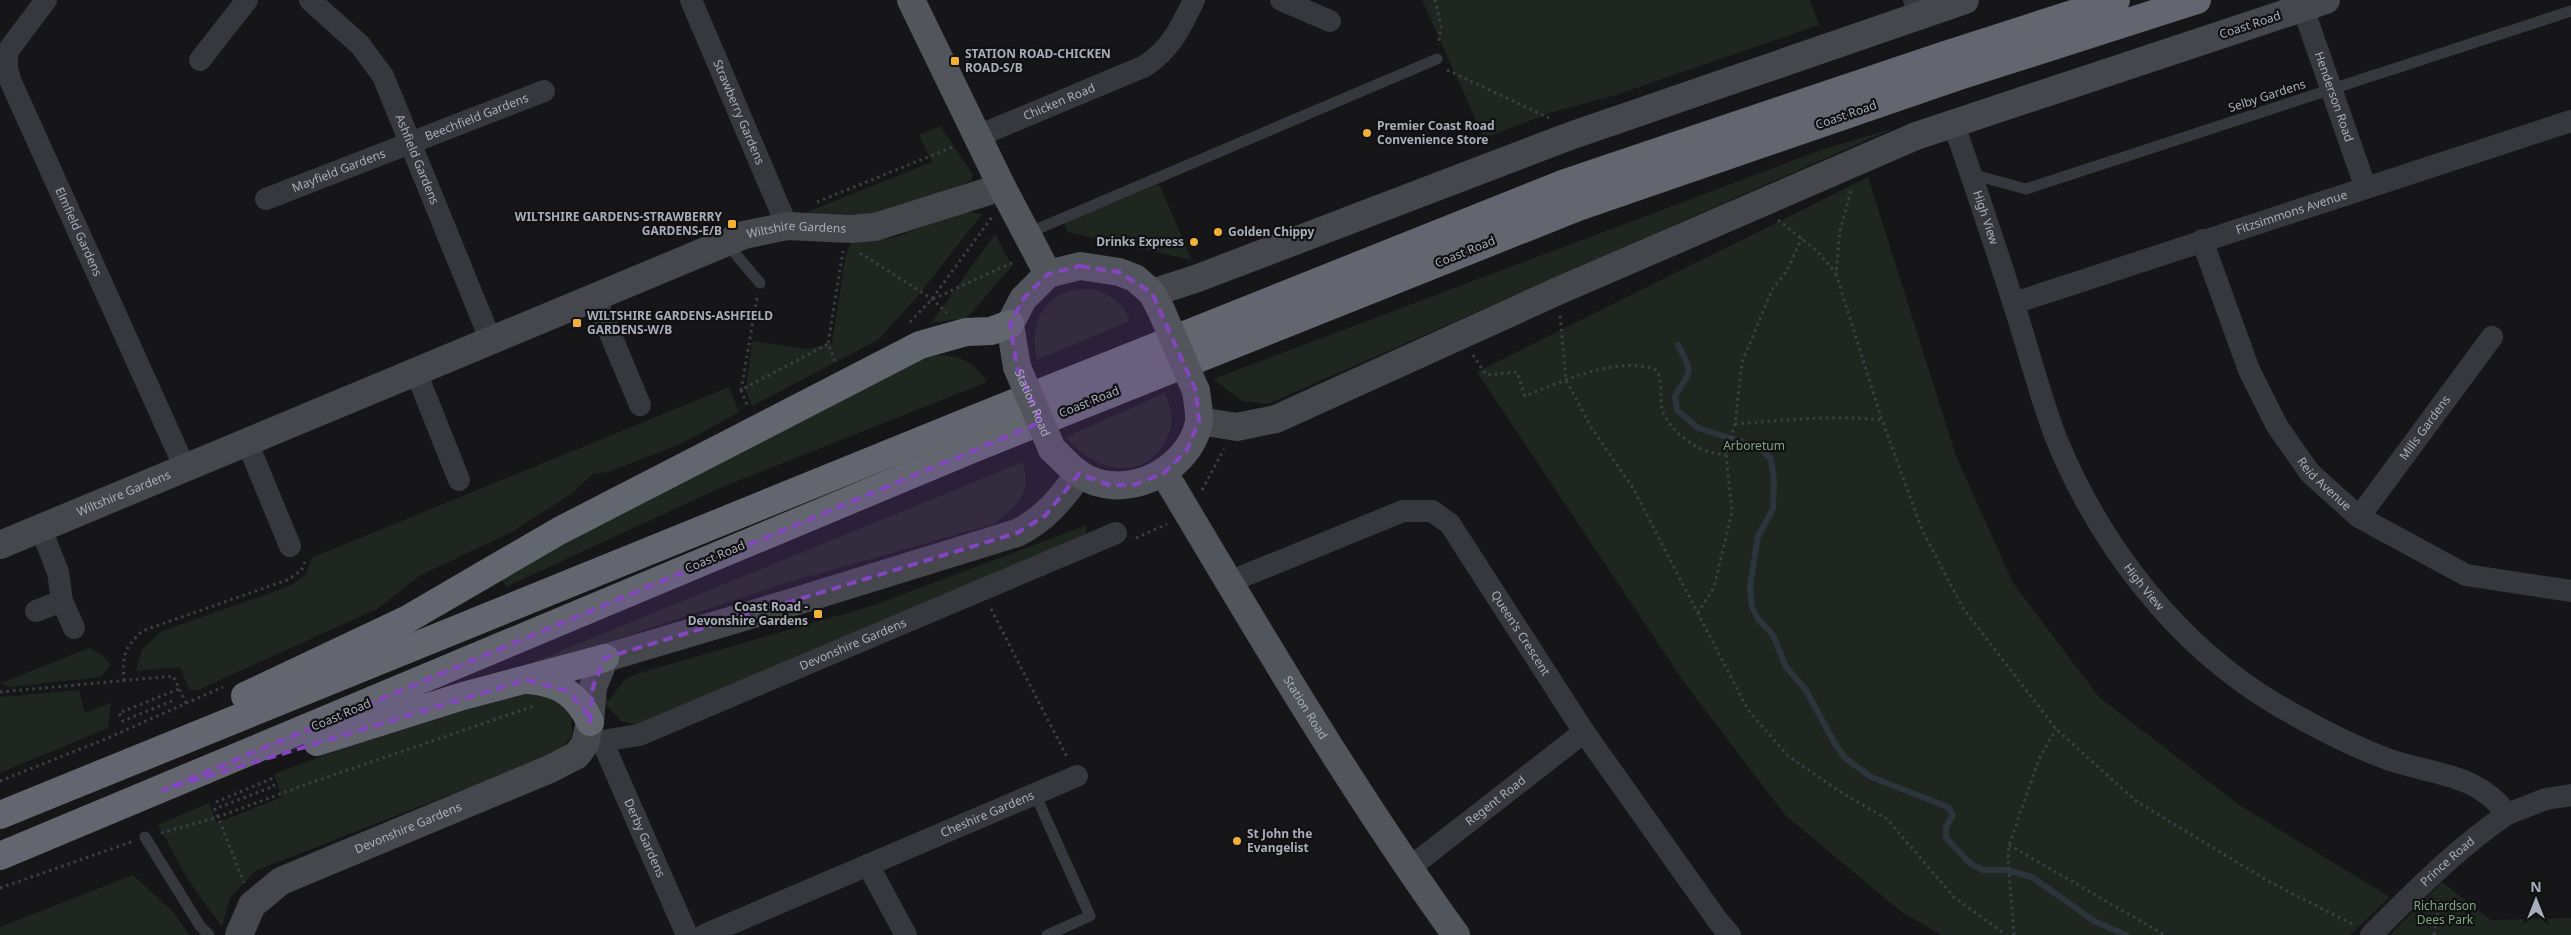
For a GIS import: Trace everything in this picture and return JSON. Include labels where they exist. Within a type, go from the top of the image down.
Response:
[{"type":"highway","name":"Coast Road","points":[[0,814],[974,419],[1565,183],[1942,56],[2116,0]]},
{"type":"highway","name":"Coast Road","points":[[0,856],[163,790],[977,447],[1578,207],[1959,76],[2197,0]]},
{"type":"highway","points":[[0,814],[406,620],[559,531],[920,345],[966,332],[991,331],[1010,324]]},
{"type":"highway","points":[[163,790],[463,696],[605,658]]},
{"type":"highway","points":[[526,680],[551,683],[567,691],[584,709],[593,733]]},
{"type":"main road","points":[[911,0],[1002,187],[1048,274]]},
{"type":"main road","points":[[1010,324],[1022,299],[1048,274],[1080,266],[1119,272],[1135,278],[1156,302],[1196,391],[1199,421]]},
{"type":"main road","name":"Station Road","points":[[1010,324],[1017,367],[1052,449],[1079,474],[1109,485],[1134,485],[1164,473],[1187,450],[1199,421]]},
{"type":"main road","name":"Station Road","points":[[1164,473],[1229,582],[1408,869],[1456,935]]},
{"type":"street","name":"Elmfield Gardens","points":[[46,0],[7,52],[7,69],[10,80],[186,468]]},
{"type":"street","points":[[200,60],[247,0]]},
{"type":"street","name":"Ashfield Gardens","points":[[310,0],[338,23],[373,60],[383,76],[491,341]]},
{"type":"street","name":"Strawberry Gardens","points":[[691,0],[787,226]]},
{"type":"street","name":"Chicken Road","points":[[978,136],[1129,73],[1156,59],[1176,36],[1194,0]]},
{"type":"street","points":[[1281,0],[1330,21]]},
{"type":"street","points":[[1156,302],[1198,278],[1570,136],[1917,7],[1965,0]]},
{"type":"street","name":"Henderson Road","points":[[2315,4],[2331,90],[2365,186]]},
{"type":"street","name":"Coast Road","points":[[1199,421],[1237,427],[1276,419],[1558,291],[1916,136],[1953,122],[2315,4]]},
{"type":"street","name":"Beechfield Gardens","points":[[410,144],[544,91]]},
{"type":"street","name":"Fitzsimmons Avenue","points":[[2014,303],[2365,186],[2571,121]]},
{"type":"street","name":"High View","points":[[1953,122],[2056,435],[2090,510],[2125,561],[2160,606],[2231,675],[2307,722],[2349,744],[2392,760],[2471,783],[2484,790],[2497,801],[2507,814]]},
{"type":"street","name":"Mayfield Gardens","points":[[266,199],[410,144]]},
{"type":"street","name":"Wiltshire Gardens","points":[[2,541],[41,529],[725,242],[758,230],[787,226],[842,236],[886,225],[1002,187]]},
{"type":"street","name":"Reid Avenue","points":[[2202,240],[2249,370],[2277,426],[2310,473],[2359,517],[2466,575],[2571,591]]},
{"type":"street","points":[[595,297],[640,406]]},
{"type":"street","name":"Mills Gardens","points":[[2359,517],[2492,337]]},
{"type":"street","points":[[416,372],[459,480]]},
{"type":"street","points":[[247,442],[290,546]]},
{"type":"street","points":[[605,658],[1017,533],[1045,516],[1057,504],[1079,474]]},
{"type":"street","name":"Queen's Crescent","points":[[1229,582],[1403,511],[1432,511],[1450,524],[1584,732],[1718,921],[1730,935]]},
{"type":"street","points":[[41,529],[58,572],[62,601],[74,628]]},
{"type":"street","name":"Devonshire Gardens","points":[[593,733],[639,735],[1116,533]]},
{"type":"street","points":[[36,611],[62,601]]},
{"type":"street","name":"Devonshire Gardens","points":[[238,935],[252,905],[281,881],[571,760],[593,733],[594,687],[605,658]]},
{"type":"street","name":"Regent Road","points":[[1408,869],[1584,732]]},
{"type":"street","name":"Derby Gardens","points":[[593,733],[687,935]]},
{"type":"street","name":"Cheshire Gardens","points":[[704,935],[1077,776]]},
{"type":"street","points":[[2507,814],[2546,799],[2571,795]]},
{"type":"street","name":"Prince Road","points":[[2371,934],[2426,879],[2476,835],[2507,814]]},
{"type":"street","points":[[868,865],[906,935]]},
{"type":"lane","name":"Selby Gardens","points":[[1971,174],[2026,189],[2571,11]]},
{"type":"lane","points":[[1028,233],[1437,60]]},
{"type":"lane","points":[[725,242],[760,283]]},
{"type":"lane","points":[[1035,794],[1090,916],[1047,935]]},
{"type":"lane","points":[[145,837],[200,926],[208,935]]},
{"type":"path","points":[[1435,0],[1441,27],[1437,60],[1448,71],[1549,118]]},
{"type":"path","points":[[787,226],[808,206],[978,136]]},
{"type":"path","points":[[1836,274],[1840,231],[1860,161]]},
{"type":"path","points":[[932,299],[991,221],[1002,187]]},
{"type":"path","points":[[1758,204],[1817,251],[1836,274],[1882,420],[1922,530],[1942,572],[1968,615],[2056,729],[2136,801],[2268,881],[2371,934]]},
{"type":"path","points":[[932,299],[1017,260],[1028,233]]},
{"type":"path","points":[[839,370],[828,344],[842,236],[932,299],[966,332]]},
{"type":"path","points":[[1698,613],[1714,587],[1732,512],[1726,454],[1735,424],[1742,362],[1773,288],[1786,272],[1802,238]]},
{"type":"path","points":[[751,414],[741,390],[760,283]]},
{"type":"path","points":[[1558,291],[1566,380],[1591,427],[1633,488],[1748,710],[1788,756],[1842,793],[1887,819],[1954,897],[2006,935]]},
{"type":"path","points":[[1462,334],[1486,375],[1517,372],[1525,396],[1566,380],[1600,370],[1642,366],[1656,370],[1660,380],[1662,409],[1669,424],[1694,445],[1711,454],[1726,454]]},
{"type":"path","points":[[741,390],[828,344]]},
{"type":"path","points":[[1735,424],[1814,418],[1882,420]]},
{"type":"path","points":[[124,681],[122,659],[129,644],[142,631],[287,580],[301,571],[306,561],[290,546]]},
{"type":"path","points":[[981,591],[1077,776]]},
{"type":"path","points":[[0,692],[173,676],[186,703]]},
{"type":"path","points":[[172,701],[123,721],[119,714],[179,688]]},
{"type":"path","points":[[0,888],[145,837],[218,817],[326,777],[538,704]]},
{"type":"path","points":[[2014,935],[2008,860],[2009,845],[2039,760],[2056,729]]},
{"type":"path","points":[[216,802],[271,779],[274,786],[215,809],[252,905]]},
{"type":"path","points":[[2009,845],[2165,935]]},
{"type":"path","points":[[2426,879],[2436,888],[2440,897],[2434,935]]},
{"type":"highlighted area","points":[[1080,266],[1119,272],[1152,293],[1196,391],[1199,421],[1187,450],[1164,473],[1134,485],[1109,485],[1079,474],[1045,516],[1017,533],[605,658],[593,687],[590,722],[584,709],[567,691],[526,680],[163,790],[1041,422],[1017,367],[1010,324],[1023,299],[1048,274]]},
{"type":"green space","points":[[1422,0],[1810,0],[1819,25],[1613,96],[1553,112],[1484,138]]},
{"type":"green space","points":[[940,126],[973,175],[971,181],[883,216],[851,219],[807,212],[932,162],[919,135]]},
{"type":"green space","points":[[1894,128],[1268,404],[1242,401],[1213,379],[1821,150]]},
{"type":"green space","name":"Arboretum","points":[[1868,177],[1956,456],[2013,583],[2099,697],[2239,805],[2390,897],[2350,935],[1942,935],[1903,913],[1786,816],[1686,685],[1477,372]]},
{"type":"green space","points":[[1159,184],[1192,260],[1068,232],[1064,223]]},
{"type":"green space","points":[[965,211],[982,214],[917,297],[878,340],[752,406],[746,391],[752,341],[807,349],[832,343],[846,254],[851,243],[896,237]]},
{"type":"green space","points":[[995,234],[1012,266],[967,318],[931,323]]},
{"type":"green space","points":[[1093,289],[1116,300],[1124,309],[1130,321],[1037,360],[1035,350],[1036,329],[1042,311],[1056,297],[1066,292]]},
{"type":"green space","points":[[941,355],[968,362],[977,369],[987,382],[720,488],[506,587],[501,578],[914,359]]},
{"type":"green space","points":[[729,387],[739,412],[683,443],[608,472],[593,474],[571,494],[512,532],[419,576],[379,608],[196,691],[189,689],[180,667],[136,671],[142,649],[162,631],[290,586],[306,574],[311,558]]},
{"type":"green space","points":[[1165,393],[1172,415],[1170,431],[1163,445],[1153,457],[1141,465],[1128,468],[1114,468],[1101,464],[1076,448],[1066,437]]},
{"type":"green space","points":[[1023,462],[1026,483],[1021,498],[1010,511],[994,524],[779,585],[535,667],[533,662]]},
{"type":"green space","points":[[1087,525],[1085,539],[636,725],[621,721],[606,705],[606,701],[610,699],[624,680],[636,674],[874,605]]},
{"type":"green space","points":[[89,648],[102,655],[111,665],[101,677],[9,687],[1,683]]},
{"type":"green space","points":[[79,690],[85,713],[111,703],[108,728],[0,773],[0,697]]},
{"type":"green space","points":[[551,692],[571,705],[572,736],[559,752],[255,871],[230,898],[222,927],[187,878],[158,825],[209,803],[217,823],[282,797],[274,774],[427,717],[511,694]]},
{"type":"green space","points":[[133,875],[173,912],[189,935],[0,935],[0,927]]},
{"type":"green space","name":"Richardson Dees Park","points":[[2442,882],[2491,920],[2571,918],[2571,935],[2390,935]]},
{"type":"waterway","points":[[1678,345],[1687,362],[1688,372],[1675,396],[1677,410],[1698,428],[1752,445],[1761,449],[1771,459],[1774,480],[1773,509],[1758,536],[1750,586],[1752,607],[1758,619],[1773,635],[1786,667],[1806,690],[1835,744],[1845,758],[1871,777],[1948,807],[1953,815],[1946,827],[1946,838],[1971,864],[1983,870],[2007,870],[2032,877],[2094,921],[2126,935]]},
{"type":"place","name":"STATION ROAD-CHICKEN ROAD-S/B","points":[[955,61]]},
{"type":"place","name":"Premier Coast Road Convenience Store","points":[[1367,133]]},
{"type":"place","name":"WILTSHIRE GARDENS-STRAWBERRY GARDENS-E/B","points":[[732,224]]},
{"type":"place","name":"Golden Chippy","points":[[1218,232]]},
{"type":"place","name":"Drinks Express","points":[[1194,242]]},
{"type":"place","name":"WILTSHIRE GARDENS-ASHFIELD GARDENS-W/B","points":[[577,323]]},
{"type":"place","name":"Coast Road - Devonshire Gardens","points":[[818,614]]},
{"type":"place","name":"St John the Evangelist","points":[[1237,841]]}]
